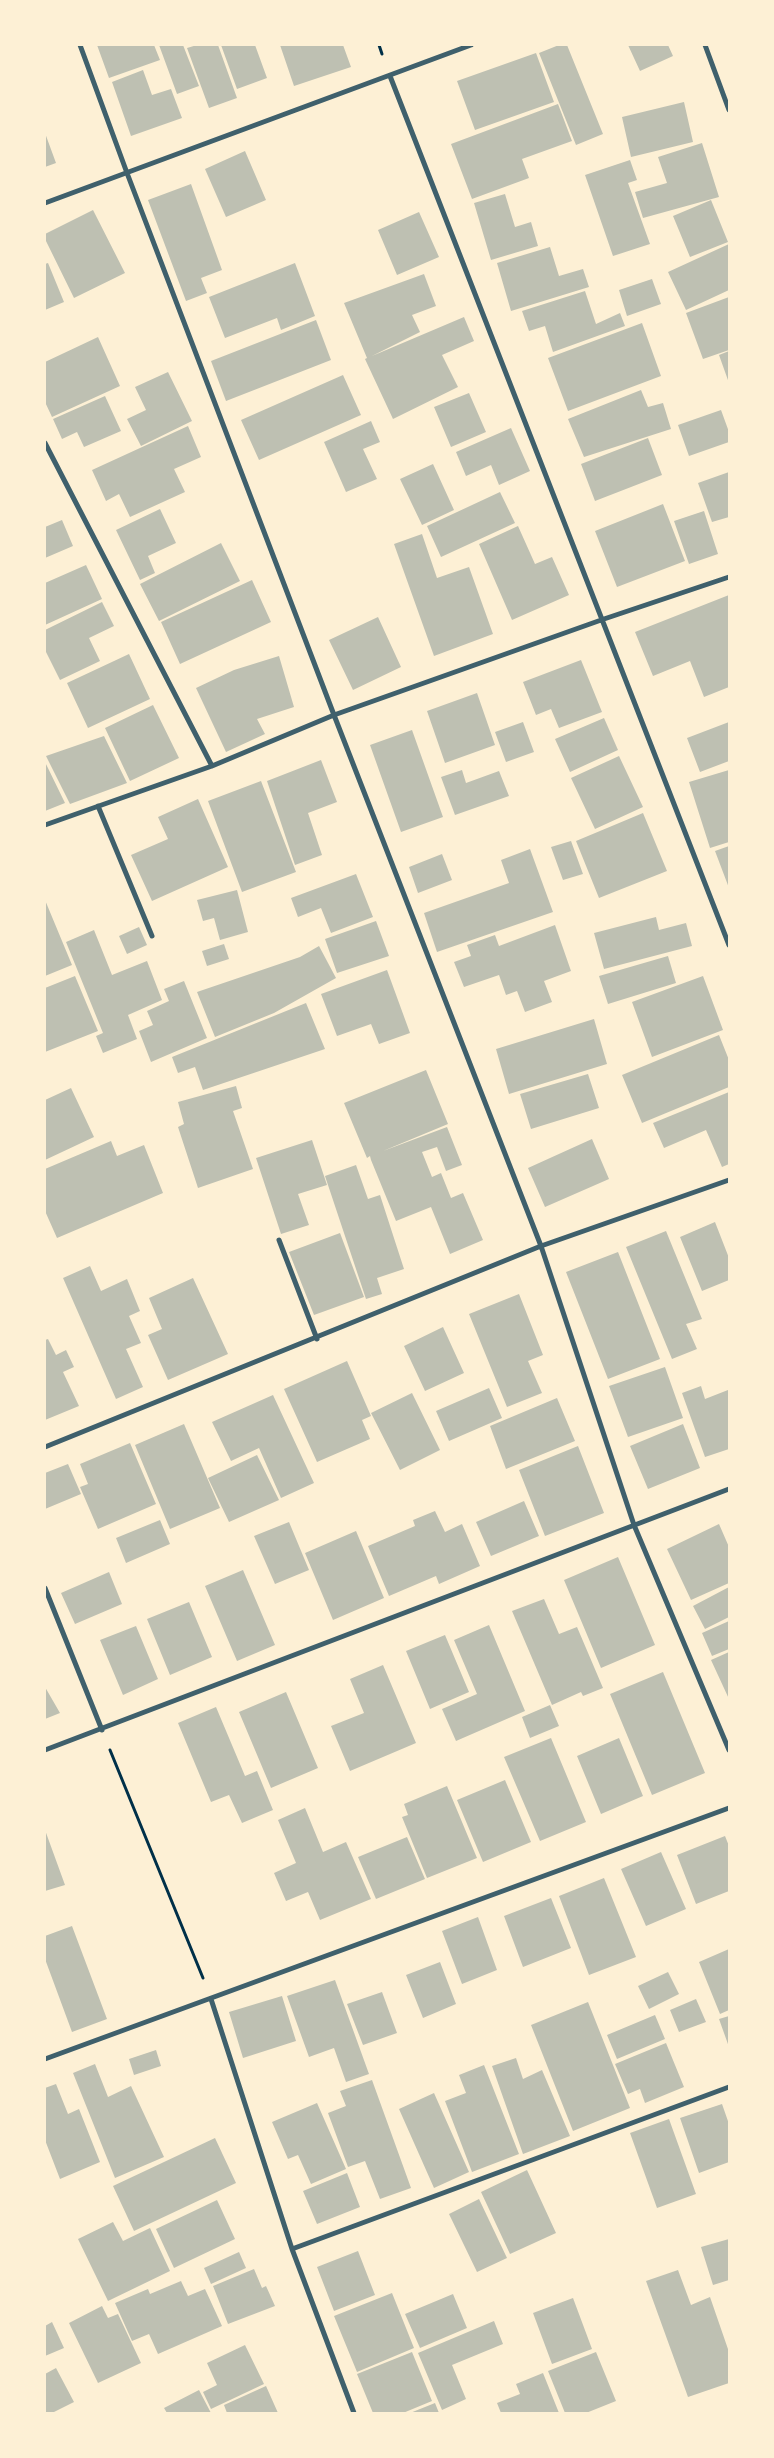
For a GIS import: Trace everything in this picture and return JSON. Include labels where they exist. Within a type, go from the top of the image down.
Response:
[{"type":"street","points":[[80,45],[334,715],[541,1246],[634,1525],[729,1750]]},
{"type":"street","points":[[45,203],[471,45]]},
{"type":"street","points":[[705,45],[729,110]]},
{"type":"street","points":[[390,76],[604,619],[729,945]]},
{"type":"street","points":[[45,443],[212,766]]},
{"type":"street","points":[[45,825],[212,766],[334,715],[604,619],[729,577]]},
{"type":"street","points":[[98,806],[152,936]]},
{"type":"street","points":[[45,1447],[317,1339],[541,1246],[729,1180]]},
{"type":"street","points":[[279,1240],[317,1339]]},
{"type":"street","points":[[45,1750],[102,1730],[729,1489]]},
{"type":"street","points":[[45,1588],[102,1730]]},
{"type":"street","points":[[45,2059],[729,1808]]},
{"type":"street","points":[[211,1999],[292,2249],[354,2413]]},
{"type":"street","points":[[292,2249],[729,2087]]},
{"type":"path","points":[[102,1730],[211,1999]]},
{"type":"building","points":[[97,45],[154,45],[160,60],[109,78]]},
{"type":"building","points":[[159,45],[183,45],[199,86],[177,94]]},
{"type":"building","points":[[197,45],[218,45],[237,98],[209,108],[187,48]]},
{"type":"building","points":[[221,45],[255,45],[267,78],[237,89]]},
{"type":"building","points":[[280,45],[343,45],[351,67],[294,86]]},
{"type":"building","points":[[559,45],[567,45],[603,134],[576,145],[539,53]]},
{"type":"building","points":[[628,45],[668,45],[673,56],[640,71]]},
{"type":"building","points":[[536,53],[554,102],[475,130],[457,81]]},
{"type":"building","points":[[143,70],[152,95],[171,89],[182,118],[131,136],[112,82]]},
{"type":"building","points":[[684,102],[693,142],[631,157],[622,117]]},
{"type":"building","points":[[558,104],[572,141],[522,159],[529,178],[472,199],[451,144]]},
{"type":"building","points":[[45,133],[56,163],[45,167]]},
{"type":"building","points":[[702,143],[719,197],[643,218],[635,192],[667,183],[658,157]]},
{"type":"building","points":[[245,151],[266,200],[226,217],[205,169]]},
{"type":"building","points":[[630,160],[637,180],[628,183],[650,244],[613,256],[585,175]]},
{"type":"building","points":[[191,184],[222,270],[201,278],[207,293],[186,301],[148,200]]},
{"type":"building","points":[[505,194],[515,227],[531,222],[538,246],[491,260],[474,203]]},
{"type":"building","points":[[711,200],[728,242],[690,257],[673,216]]},
{"type":"building","points":[[93,210],[125,273],[74,298],[45,239],[45,234]]},
{"type":"building","points":[[419,212],[439,257],[397,275],[378,230]]},
{"type":"building","points":[[729,244],[729,290],[686,310],[668,272]]},
{"type":"building","points":[[550,247],[559,276],[583,269],[589,287],[511,311],[497,263]]},
{"type":"building","points":[[48,263],[64,302],[45,310],[45,264]]},
{"type":"building","points":[[295,263],[315,316],[281,330],[277,318],[225,338],[209,297]]},
{"type":"building","points":[[424,274],[436,306],[412,315],[420,332],[372,356],[464,317],[474,341],[442,355],[458,387],[393,419],[365,359],[367,358],[344,303]]},
{"type":"building","points":[[652,279],[661,304],[627,316],[619,290]]},
{"type":"building","points":[[585,291],[596,324],[620,313],[625,326],[553,352],[545,326],[529,331],[522,311]]},
{"type":"building","points":[[729,297],[729,350],[703,359],[686,313]]},
{"type":"building","points":[[316,320],[331,360],[226,401],[211,361]]},
{"type":"building","points":[[642,323],[661,376],[568,411],[548,358]]},
{"type":"building","points":[[98,337],[120,386],[52,417],[45,402],[45,362]]},
{"type":"building","points":[[729,351],[729,383],[719,355]]},
{"type":"building","points":[[168,372],[192,421],[141,446],[127,419],[146,410],[135,387]]},
{"type":"building","points":[[343,375],[361,415],[259,460],[241,420]]},
{"type":"building","points":[[641,390],[648,407],[663,403],[671,429],[584,457],[568,419]]},
{"type":"building","points":[[469,393],[486,432],[451,447],[434,407]]},
{"type":"building","points":[[105,396],[121,431],[84,447],[77,432],[62,439],[53,419]]},
{"type":"building","points":[[721,410],[729,432],[729,442],[689,456],[678,425]]},
{"type":"building","points":[[371,421],[380,442],[363,449],[377,479],[346,492],[324,442]]},
{"type":"building","points":[[188,426],[201,457],[174,469],[185,492],[130,517],[119,494],[106,501],[92,470]]},
{"type":"building","points":[[511,428],[530,471],[499,485],[491,465],[466,476],[456,452]]},
{"type":"building","points":[[648,438],[662,475],[595,501],[581,464]]},
{"type":"building","points":[[433,464],[454,510],[422,525],[400,479]]},
{"type":"building","points":[[729,472],[729,517],[712,522],[698,483]]},
{"type":"building","points":[[500,492],[515,523],[441,557],[427,526]]},
{"type":"building","points":[[663,504],[685,561],[617,587],[595,531]]},
{"type":"building","points":[[160,509],[176,543],[148,556],[155,573],[140,580],[116,530]]},
{"type":"building","points":[[704,511],[718,554],[689,564],[674,521]]},
{"type":"building","points":[[62,520],[73,546],[45,558],[45,527]]},
{"type":"building","points":[[518,526],[535,564],[552,557],[569,595],[512,620],[479,544]]},
{"type":"building","points":[[422,534],[437,578],[469,567],[493,634],[434,656],[394,544]]},
{"type":"building","points":[[221,543],[240,581],[159,621],[140,584]]},
{"type":"building","points":[[86,565],[102,599],[45,625],[45,583]]},
{"type":"building","points":[[252,580],[271,622],[180,664],[161,622]]},
{"type":"building","points":[[729,595],[729,687],[704,697],[690,661],[653,676],[635,632]]},
{"type":"building","points":[[102,602],[114,626],[89,638],[100,661],[60,680],[45,650],[45,630]]},
{"type":"building","points":[[378,617],[401,667],[353,690],[329,640]]},
{"type":"building","points":[[129,654],[150,699],[88,728],[67,683]]},
{"type":"building","points":[[279,656],[294,707],[257,719],[265,734],[226,752],[196,688],[234,670]]},
{"type":"building","points":[[581,660],[602,712],[559,728],[551,709],[536,715],[523,682]]},
{"type":"building","points":[[477,693],[495,745],[445,763],[427,711]]},
{"type":"building","points":[[153,705],[179,758],[130,781],[105,728]]},
{"type":"building","points":[[604,718],[618,750],[570,772],[555,739]]},
{"type":"building","points":[[523,722],[534,752],[506,762],[495,732]]},
{"type":"building","points":[[729,722],[729,761],[700,772],[687,738]]},
{"type":"building","points":[[412,730],[443,817],[401,832],[370,745]]},
{"type":"building","points":[[104,736],[127,783],[70,804],[46,756]]},
{"type":"building","points":[[619,756],[643,807],[595,829],[571,778]]},
{"type":"building","points":[[321,760],[337,802],[308,813],[322,855],[295,865],[267,781]]},
{"type":"building","points":[[45,762],[65,803],[45,811]]},
{"type":"building","points":[[462,770],[466,783],[499,771],[509,796],[455,815],[441,777]]},
{"type":"building","points":[[729,770],[729,842],[710,848],[689,782]]},
{"type":"building","points":[[261,781],[296,872],[242,892],[208,801]]},
{"type":"building","points":[[198,799],[228,867],[152,901],[131,855],[168,839],[158,817]]},
{"type":"building","points":[[643,813],[667,871],[599,898],[576,841]]},
{"type":"building","points":[[571,841],[583,874],[563,880],[551,847]]},
{"type":"building","points":[[729,846],[729,888],[715,851]]},
{"type":"building","points":[[530,849],[553,912],[437,952],[424,913],[509,883],[501,860]]},
{"type":"building","points":[[442,854],[452,880],[418,893],[409,867]]},
{"type":"building","points":[[356,874],[373,917],[331,933],[321,908],[298,917],[291,898]]},
{"type":"building","points":[[237,890],[248,932],[220,940],[214,918],[203,921],[197,900]]},
{"type":"building","points":[[45,900],[72,965],[45,976]]},
{"type":"building","points":[[656,917],[659,930],[686,923],[692,946],[604,969],[594,933]]},
{"type":"building","points":[[376,921],[389,956],[337,973],[325,939]]},
{"type":"building","points":[[555,925],[571,971],[544,981],[552,1002],[525,1012],[517,991],[506,995],[499,975],[464,987],[454,962],[471,956],[467,945],[495,935],[499,946]]},
{"type":"building","points":[[139,927],[147,945],[127,954],[119,936]]},
{"type":"building","points":[[94,930],[112,975],[147,961],[162,1000],[128,1015],[137,1039],[103,1053],[96,1036],[103,1033],[66,942]]},
{"type":"building","points":[[224,944],[229,959],[207,966],[202,951]]},
{"type":"building","points":[[319,946],[336,978],[274,1013],[215,1037],[197,992],[300,957]]},
{"type":"building","points":[[668,956],[676,983],[608,1004],[599,976]]},
{"type":"building","points":[[387,970],[410,1033],[379,1044],[371,1024],[337,1036],[321,994]]},
{"type":"building","points":[[75,976],[98,1031],[45,1052],[45,988]]},
{"type":"building","points":[[703,976],[723,1030],[652,1057],[632,1002]]},
{"type":"building","points":[[184,981],[207,1038],[151,1062],[139,1031],[153,1025],[147,1011],[169,1001],[164,989]]},
{"type":"building","points":[[306,1003],[325,1049],[203,1090],[195,1067],[178,1073],[172,1057]]},
{"type":"building","points":[[594,1019],[607,1064],[509,1094],[496,1049]]},
{"type":"building","points":[[719,1035],[729,1060],[729,1087],[642,1123],[622,1075]]},
{"type":"building","points":[[426,1070],[448,1124],[383,1151],[447,1127],[462,1165],[446,1171],[437,1147],[422,1152],[432,1177],[441,1173],[451,1198],[463,1193],[483,1240],[450,1254],[431,1207],[396,1221],[370,1156],[367,1158],[344,1103]]},
{"type":"building","points":[[588,1074],[599,1108],[531,1129],[520,1094]]},
{"type":"building","points":[[236,1086],[242,1108],[233,1111],[253,1169],[198,1188],[178,1127],[184,1124],[178,1102]]},
{"type":"building","points":[[71,1088],[94,1137],[45,1160],[45,1100]]},
{"type":"building","points":[[729,1092],[729,1164],[722,1167],[706,1130],[664,1148],[653,1123]]},
{"type":"building","points":[[592,1139],[609,1179],[545,1207],[528,1168]]},
{"type":"building","points":[[312,1140],[327,1185],[298,1194],[309,1225],[281,1234],[256,1158]]},
{"type":"building","points":[[111,1141],[117,1156],[144,1145],[163,1193],[57,1238],[45,1211],[45,1169]]},
{"type":"building","points":[[356,1165],[368,1199],[380,1195],[404,1269],[377,1278],[382,1294],[366,1299],[325,1176]]},
{"type":"building","points":[[715,1222],[729,1258],[729,1280],[702,1291],[680,1237]]},
{"type":"building","points":[[666,1231],[702,1319],[686,1324],[697,1349],[672,1359],[626,1247]]},
{"type":"building","points":[[340,1233],[364,1297],[314,1315],[289,1252]]},
{"type":"building","points":[[618,1252],[660,1359],[608,1379],[566,1272]]},
{"type":"building","points":[[90,1266],[101,1291],[127,1279],[140,1311],[129,1316],[141,1343],[126,1349],[143,1387],[116,1399],[63,1278]]},
{"type":"building","points":[[193,1278],[228,1354],[168,1380],[148,1335],[162,1329],[149,1298]]},
{"type":"building","points":[[519,1294],[543,1355],[528,1361],[542,1393],[507,1407],[469,1314]]},
{"type":"building","points":[[443,1327],[464,1373],[425,1391],[404,1346]]},
{"type":"building","points":[[48,1339],[56,1355],[66,1350],[74,1367],[63,1372],[79,1406],[45,1420],[45,1340]]},
{"type":"building","points":[[347,1361],[371,1416],[362,1420],[370,1439],[317,1462],[284,1389]]},
{"type":"building","points":[[665,1367],[683,1418],[628,1437],[609,1386]]},
{"type":"building","points":[[701,1386],[705,1399],[728,1390],[729,1392],[729,1449],[705,1457],[682,1393]]},
{"type":"building","points":[[489,1388],[502,1418],[449,1441],[436,1411]]},
{"type":"building","points":[[412,1393],[440,1450],[400,1470],[371,1413]]},
{"type":"building","points":[[273,1395],[314,1483],[281,1498],[259,1448],[231,1461],[212,1422]]},
{"type":"building","points":[[557,1398],[575,1441],[506,1469],[490,1426]]},
{"type":"building","points":[[184,1424],[220,1508],[170,1529],[135,1445]]},
{"type":"building","points":[[683,1424],[700,1468],[648,1489],[630,1446]]},
{"type":"building","points":[[130,1443],[156,1504],[98,1529],[80,1487],[88,1484],[80,1464]]},
{"type":"building","points":[[578,1446],[604,1513],[545,1536],[519,1470]]},
{"type":"building","points":[[257,1455],[279,1500],[229,1522],[208,1478]]},
{"type":"building","points":[[68,1464],[81,1494],[45,1509],[45,1473]]},
{"type":"building","points":[[524,1501],[539,1536],[491,1556],[476,1522]]},
{"type":"building","points":[[435,1511],[445,1532],[462,1524],[480,1566],[439,1584],[436,1576],[389,1596],[368,1546],[415,1526],[413,1520]]},
{"type":"building","points":[[160,1520],[170,1544],[126,1563],[116,1538]]},
{"type":"building","points":[[289,1522],[309,1570],[275,1584],[254,1536]]},
{"type":"building","points":[[719,1524],[729,1547],[729,1583],[691,1600],[667,1549]]},
{"type":"building","points":[[356,1531],[384,1598],[333,1620],[305,1553]]},
{"type":"building","points":[[618,1557],[655,1645],[601,1668],[564,1580]]},
{"type":"building","points":[[243,1570],[275,1645],[237,1661],[205,1586]]},
{"type":"building","points":[[109,1572],[122,1604],[75,1624],[61,1593]]},
{"type":"building","points":[[729,1587],[729,1617],[705,1629],[693,1606]]},
{"type":"building","points":[[544,1599],[559,1634],[577,1627],[603,1688],[583,1696],[581,1692],[552,1705],[512,1611]]},
{"type":"building","points":[[189,1602],[212,1657],[170,1675],[147,1619]]},
{"type":"building","points":[[729,1621],[729,1649],[712,1656],[702,1633]]},
{"type":"building","points":[[489,1625],[525,1711],[456,1741],[442,1709],[477,1694],[454,1640]]},
{"type":"building","points":[[136,1626],[158,1679],[123,1695],[100,1640]]},
{"type":"building","points":[[445,1635],[469,1692],[430,1709],[406,1651]]},
{"type":"building","points":[[729,1652],[729,1699],[711,1660]]},
{"type":"building","points":[[383,1665],[416,1743],[350,1771],[331,1726],[364,1713],[350,1679]]},
{"type":"building","points":[[663,1672],[705,1773],[652,1795],[610,1694]]},
{"type":"building","points":[[45,1687],[60,1713],[45,1719]]},
{"type":"building","points":[[286,1692],[318,1768],[271,1788],[239,1712]]},
{"type":"building","points":[[550,1705],[559,1726],[530,1738],[522,1717]]},
{"type":"building","points":[[216,1707],[245,1776],[257,1771],[273,1810],[242,1823],[229,1795],[211,1802],[178,1723]]},
{"type":"building","points":[[551,1738],[586,1822],[540,1841],[504,1757]]},
{"type":"building","points":[[619,1738],[643,1796],[601,1814],[577,1756]]},
{"type":"building","points":[[505,1780],[531,1842],[483,1862],[457,1800]]},
{"type":"building","points":[[447,1786],[477,1858],[427,1878],[402,1817],[408,1815],[404,1804]]},
{"type":"building","points":[[305,1808],[323,1852],[346,1842],[371,1899],[320,1920],[308,1892],[286,1901],[274,1873],[296,1863],[278,1820]]},
{"type":"building","points":[[45,1830],[65,1885],[45,1891]]},
{"type":"building","points":[[725,1836],[729,1846],[729,1891],[696,1904],[677,1855]]},
{"type":"building","points":[[407,1837],[425,1879],[376,1899],[358,1857]]},
{"type":"building","points":[[661,1852],[686,1909],[646,1926],[621,1869]]},
{"type":"building","points":[[604,1878],[636,1957],[589,1975],[559,1896]]},
{"type":"building","points":[[551,1898],[571,1948],[523,1967],[504,1916]]},
{"type":"building","points":[[478,1917],[497,1970],[462,1984],[442,1931]]},
{"type":"building","points":[[72,1926],[107,2019],[72,2032],[45,1959],[45,1936]]},
{"type":"building","points":[[729,1949],[729,2010],[720,2014],[699,1962]]},
{"type":"building","points":[[440,1962],[456,2004],[423,2018],[406,1975]]},
{"type":"building","points":[[668,1972],[679,1994],[649,2009],[638,1986]]},
{"type":"building","points":[[335,1980],[369,2074],[346,2082],[334,2048],[309,2057],[287,1996]]},
{"type":"building","points":[[382,1992],[397,2033],[363,2045],[347,2004]]},
{"type":"building","points":[[282,1996],[296,2041],[243,2058],[229,2012]]},
{"type":"building","points":[[696,1999],[706,2022],[679,2032],[670,2010]]},
{"type":"building","points":[[588,2002],[630,2108],[573,2131],[531,2025]]},
{"type":"building","points":[[655,2015],[665,2039],[617,2059],[607,2035]]},
{"type":"building","points":[[729,2016],[729,2047],[719,2019]]},
{"type":"building","points":[[666,2043],[684,2087],[645,2103],[640,2089],[628,2094],[615,2064]]},
{"type":"building","points":[[156,2050],[161,2066],[134,2075],[129,2059]]},
{"type":"building","points":[[516,2058],[523,2079],[542,2070],[570,2136],[523,2154],[492,2066]]},
{"type":"building","points":[[95,2064],[108,2097],[131,2086],[164,2157],[115,2178],[73,2073]]},
{"type":"building","points":[[484,2065],[519,2154],[472,2172],[445,2101],[466,2093],[459,2075]]},
{"type":"building","points":[[372,2080],[411,2188],[380,2199],[365,2161],[348,2167],[328,2113],[346,2106],[340,2091]]},
{"type":"building","points":[[56,2084],[68,2114],[79,2109],[100,2162],[60,2179],[45,2140],[45,2088]]},
{"type":"building","points":[[434,2093],[469,2172],[434,2188],[399,2109]]},
{"type":"building","points":[[317,2103],[346,2169],[311,2184],[298,2155],[288,2159],[272,2122]]},
{"type":"building","points":[[722,2104],[729,2124],[729,2162],[699,2173],[680,2118]]},
{"type":"building","points":[[669,2119],[696,2194],[657,2208],[630,2133]]},
{"type":"building","points":[[215,2138],[236,2183],[134,2231],[113,2186]]},
{"type":"building","points":[[527,2170],[556,2233],[510,2254],[481,2192]]},
{"type":"building","points":[[347,2173],[360,2207],[317,2224],[303,2191]]},
{"type":"building","points":[[479,2199],[507,2258],[477,2272],[449,2214]]},
{"type":"building","points":[[217,2200],[235,2239],[174,2268],[156,2229]]},
{"type":"building","points":[[113,2222],[123,2241],[150,2228],[170,2271],[108,2301],[78,2239]]},
{"type":"building","points":[[729,2239],[729,2280],[713,2285],[701,2247]]},
{"type":"building","points":[[358,2251],[375,2295],[334,2311],[317,2267]]},
{"type":"building","points":[[239,2252],[246,2268],[211,2284],[204,2268]]},
{"type":"building","points":[[254,2269],[262,2288],[266,2286],[275,2306],[228,2324],[213,2286]]},
{"type":"building","points":[[678,2270],[691,2305],[710,2297],[729,2352],[729,2383],[688,2397],[646,2281]]},
{"type":"building","points":[[181,2281],[188,2296],[205,2289],[222,2326],[158,2354],[149,2334],[132,2341],[115,2303],[148,2289],[150,2294]]},
{"type":"building","points":[[392,2293],[414,2348],[357,2372],[334,2316]]},
{"type":"building","points":[[453,2294],[467,2328],[420,2348],[405,2314]]},
{"type":"building","points":[[573,2298],[592,2349],[552,2364],[533,2313]]},
{"type":"building","points":[[102,2306],[108,2318],[118,2314],[141,2363],[98,2383],[69,2323]]},
{"type":"building","points":[[494,2321],[503,2344],[452,2365],[466,2399],[442,2410],[418,2353]]},
{"type":"building","points":[[52,2322],[64,2348],[45,2356],[45,2326]]},
{"type":"building","points":[[245,2345],[264,2384],[211,2409],[203,2392],[217,2385],[207,2363]]},
{"type":"building","points":[[412,2352],[432,2401],[403,2413],[373,2413],[357,2374]]},
{"type":"building","points":[[596,2352],[616,2401],[586,2413],[565,2413],[548,2371]]},
{"type":"building","points":[[56,2368],[74,2402],[52,2413],[45,2413],[45,2374]]},
{"type":"building","points":[[543,2373],[559,2413],[501,2413],[497,2403],[520,2394],[516,2384]]},
{"type":"building","points":[[266,2386],[278,2413],[227,2413],[224,2405]]},
{"type":"building","points":[[199,2390],[211,2413],[167,2413],[164,2408]]},
{"type":"building","points":[[435,2403],[439,2413],[410,2413]]}]
